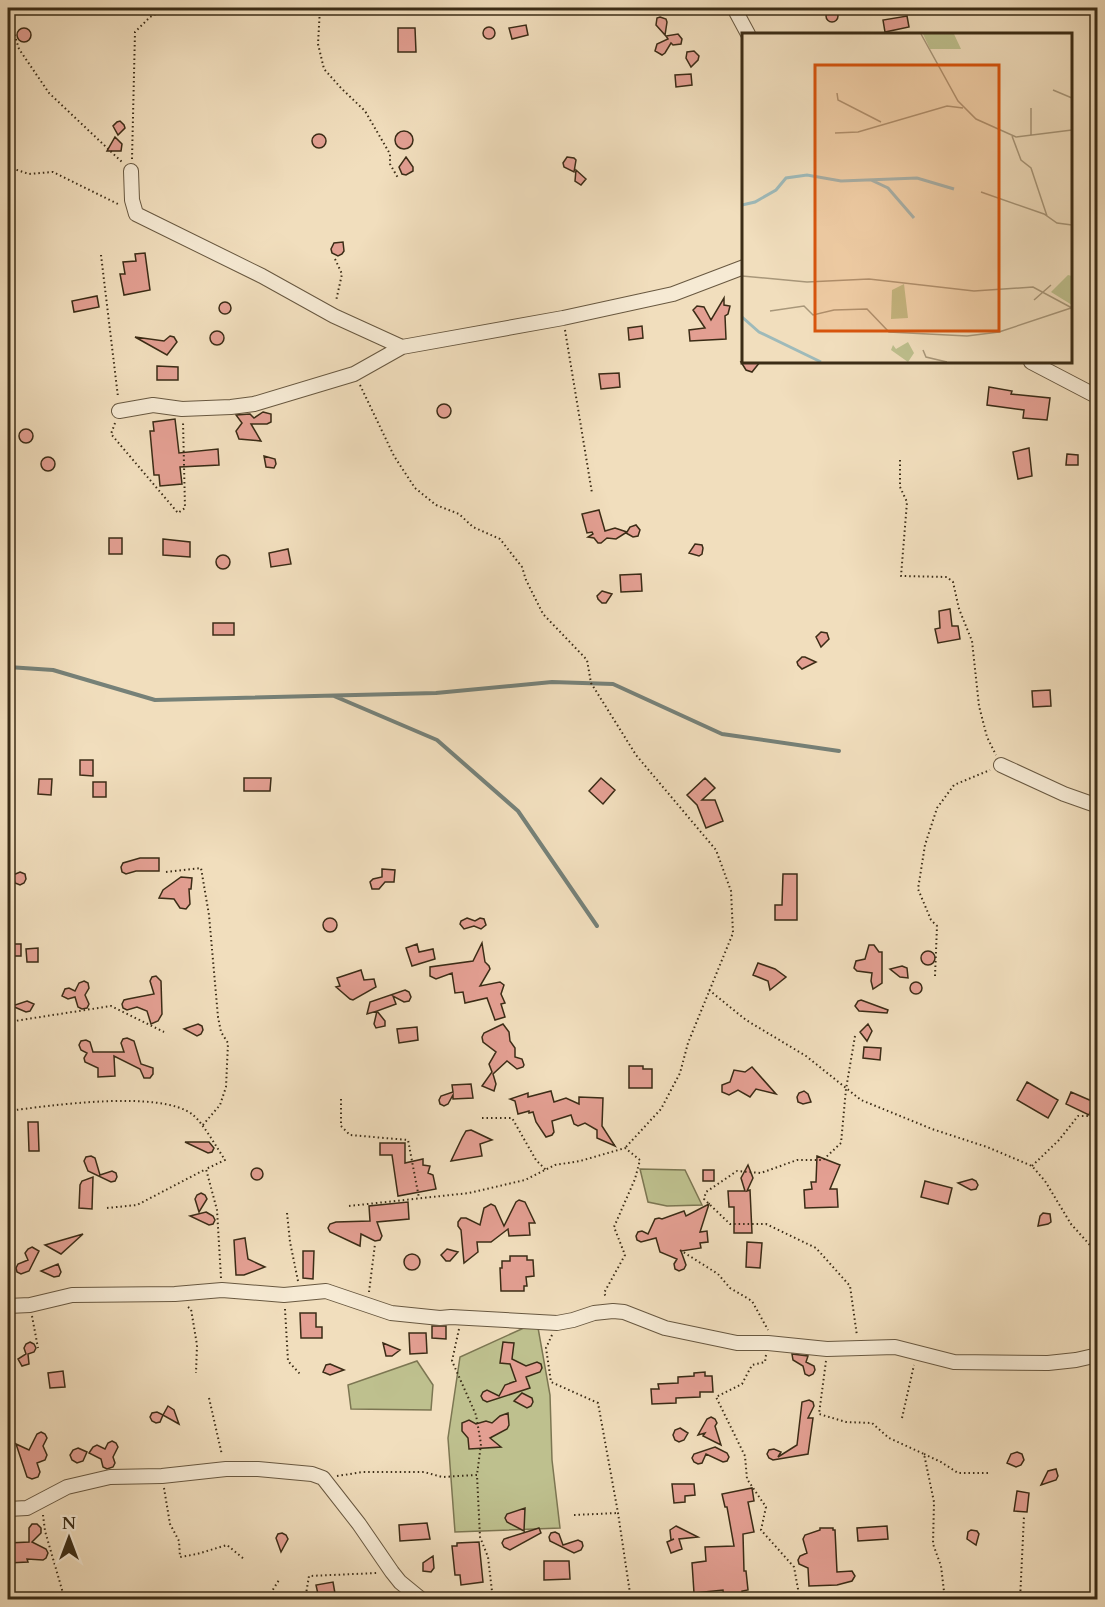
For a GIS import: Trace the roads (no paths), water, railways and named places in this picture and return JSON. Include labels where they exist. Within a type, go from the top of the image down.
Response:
[{"type":"street","points":[[734,8],[747,33]]},
{"type":"street","points":[[131,171],[132,200],[136,214],[262,276],[334,316],[402,347]]},
{"type":"street","points":[[119,411],[153,405],[182,409],[243,405],[311,388],[354,374],[402,347],[563,318],[674,294],[742,268]]},
{"type":"street","points":[[1033,363],[1098,397]]},
{"type":"street","points":[[1001,765],[1064,794],[1098,806]]},
{"type":"street","points":[[8,1306],[30,1305],[72,1295],[175,1294],[222,1290],[284,1294],[326,1291],[391,1313],[440,1318],[557,1323],[594,1313],[613,1311],[624,1312],[665,1328],[737,1343],[771,1343],[827,1349],[895,1347],[954,1362],[1048,1363],[1098,1355]]},
{"type":"street","points":[[8,1509],[27,1508],[67,1487],[110,1477],[162,1476],[226,1469],[304,1474],[323,1479],[400,1582],[422,1599]]},
{"type":"waterway","points":[[8,667],[53,670],[155,700],[436,693],[552,682],[613,684],[722,734],[839,751]]},
{"type":"waterway","points":[[334,696],[437,740],[518,811],[597,926]]}]
